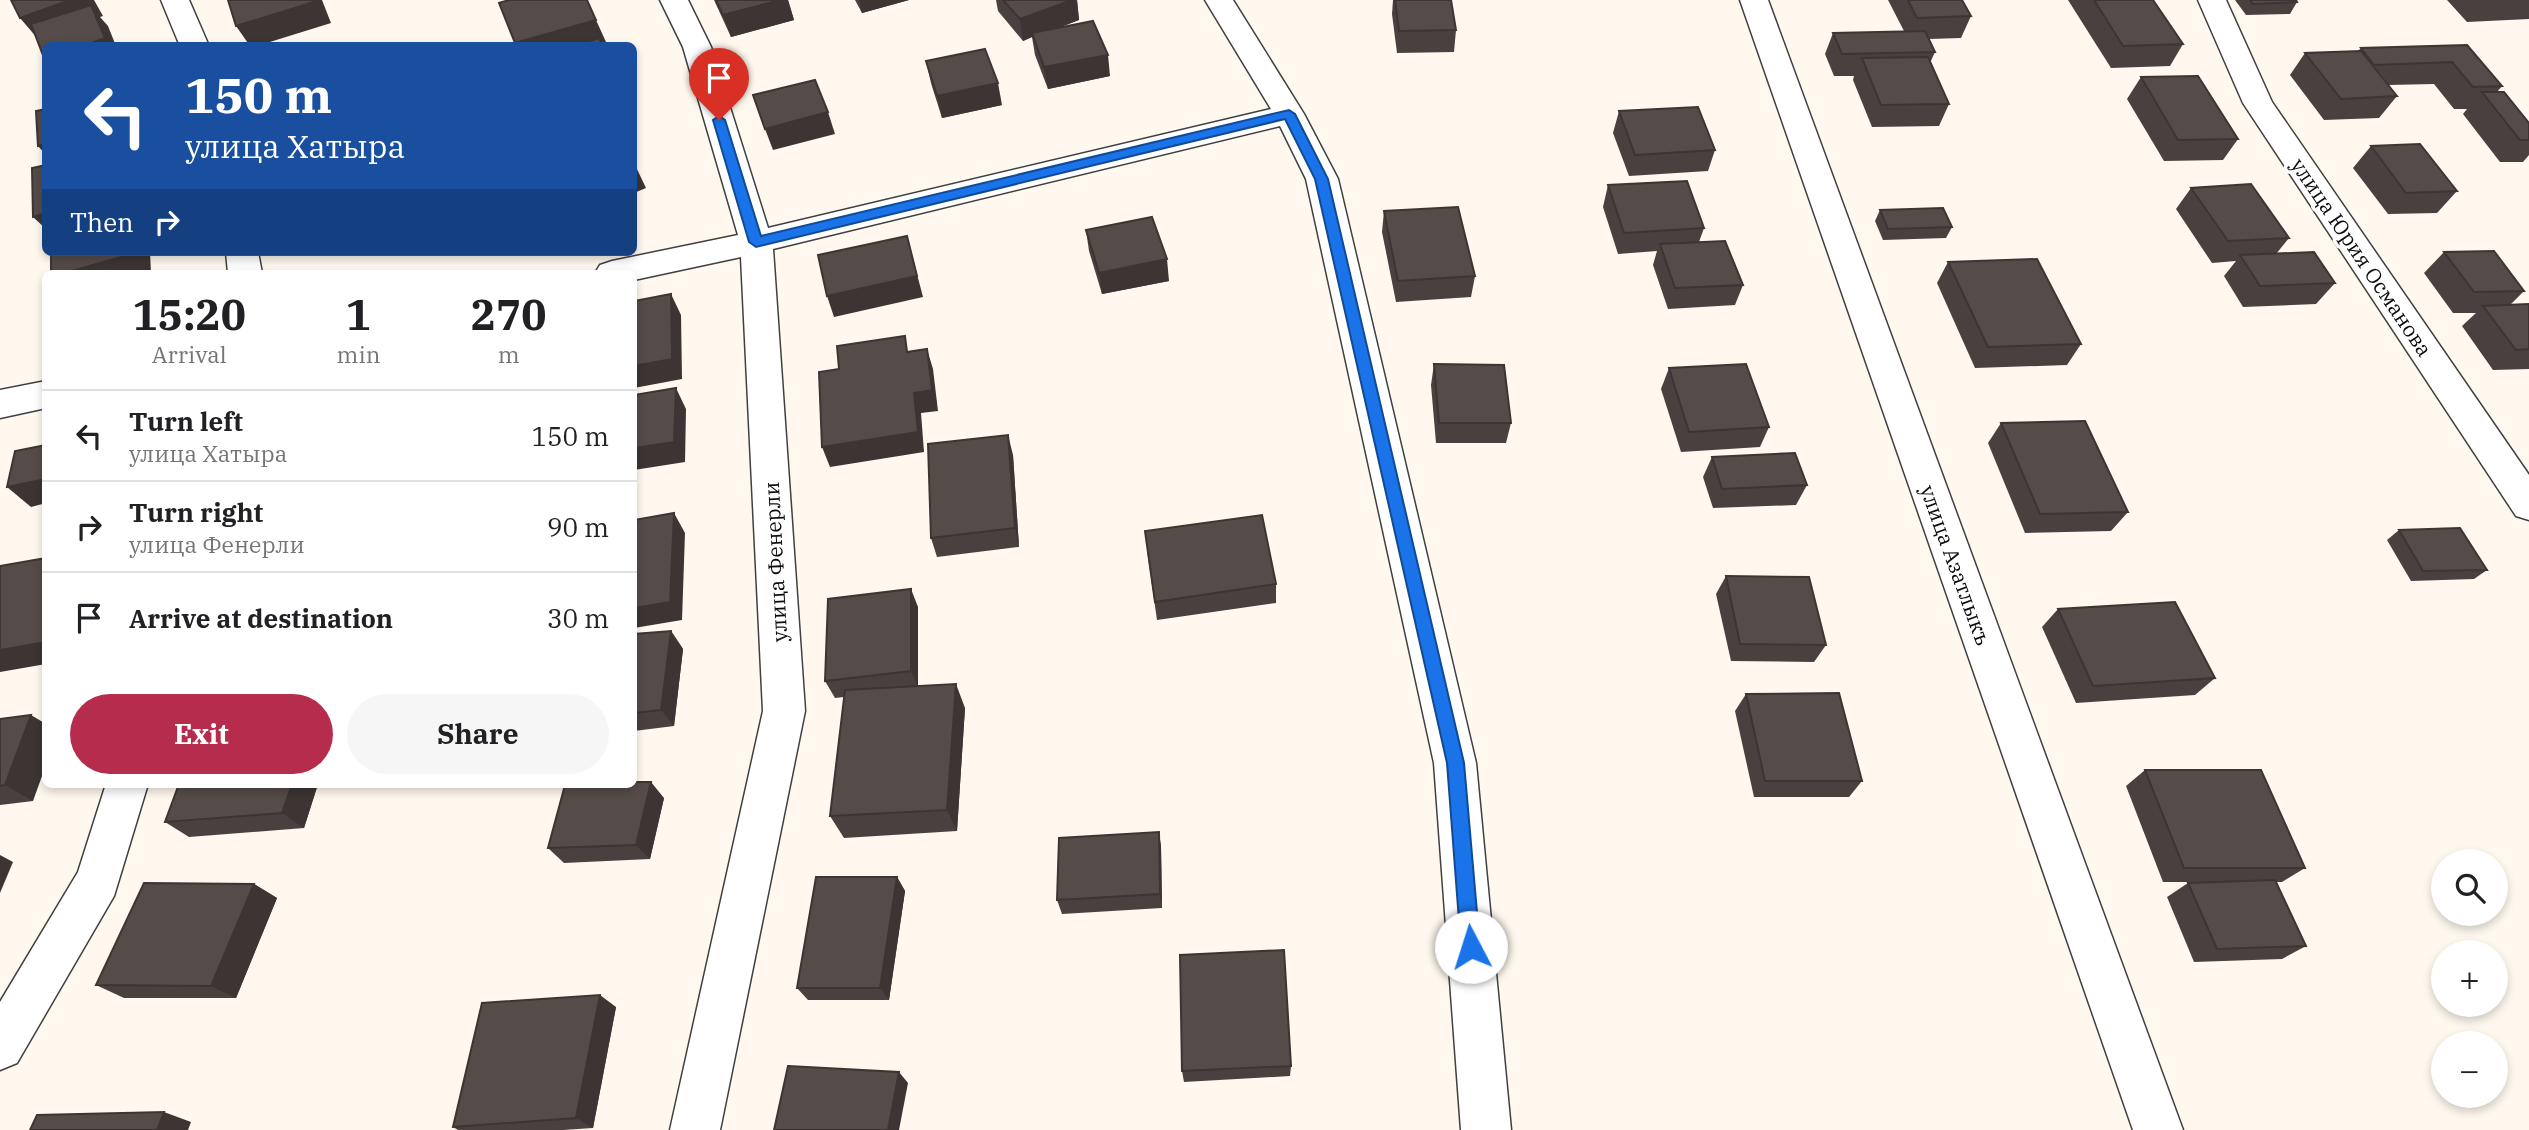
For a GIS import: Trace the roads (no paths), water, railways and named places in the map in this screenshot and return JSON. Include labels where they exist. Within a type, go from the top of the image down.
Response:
[{"type":"street","points":[[175,0],[193,42]]},
{"type":"street","name":"улица Фенерли","points":[[674,0],[697,47],[756,242],[783,710],[695,1130]]},
{"type":"street","points":[[1219,0],[1289,114],[1322,179],[1455,763],[1486,1130]]},
{"type":"street","name":"улица Азатлыкъ","points":[[1754,0],[2158,1130]]},
{"type":"street","name":"улица Юрия Османова","points":[[2212,0],[2258,103],[2529,505]]},
{"type":"street","points":[[626,270],[756,242],[1289,114]]},
{"type":"street","points":[[0,404],[42,395]]},
{"type":"street","points":[[0,1046],[98,881],[126,788]]}]
